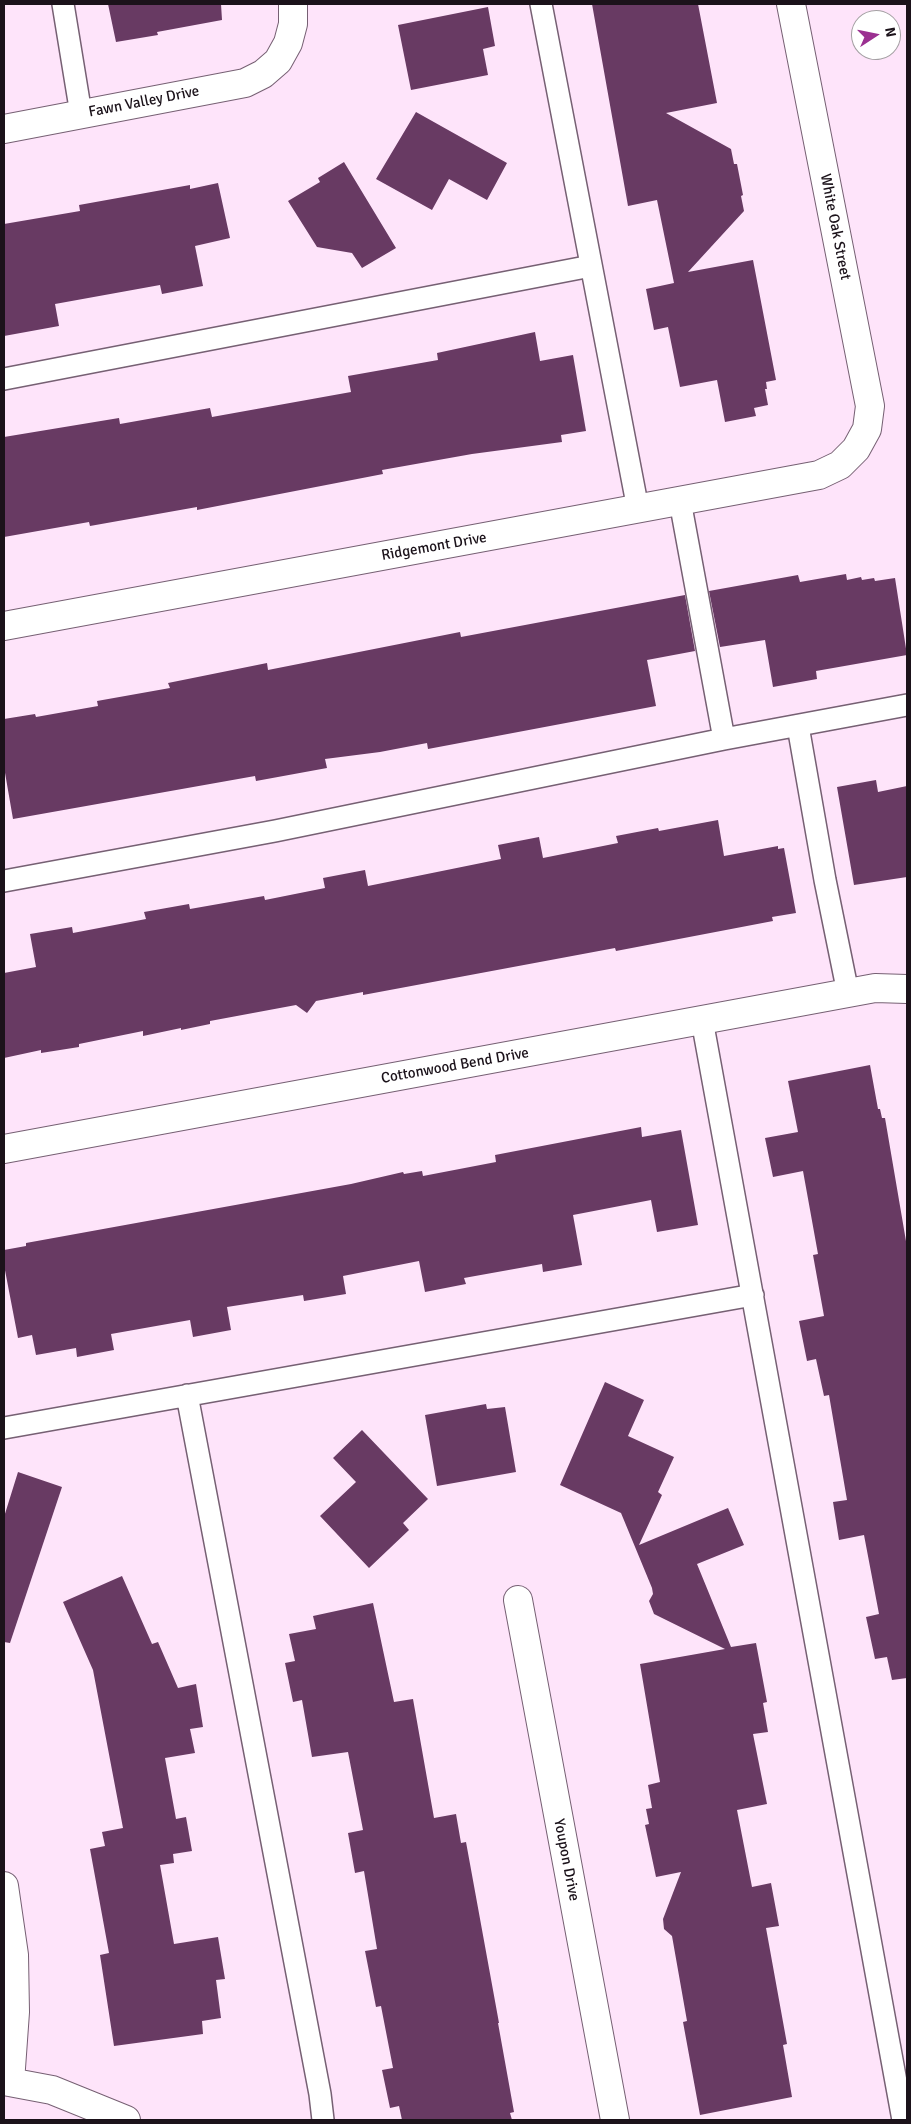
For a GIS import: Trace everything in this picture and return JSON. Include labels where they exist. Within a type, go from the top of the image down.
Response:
[{"type":"street","name":"Fawn Valley Drive","points":[[4,129],[245,83],[263,74],[278,60],[288,43],[293,24],[293,4]]},
{"type":"street","name":"White Oak Street","points":[[791,4],[870,406],[867,429],[856,449]]},
{"type":"street","name":"Ridgemont Drive","points":[[4,626],[819,474],[840,465],[856,449]]},
{"type":"street","name":"Cottonwood Bend Drive","points":[[4,1149],[875,988],[907,989]]},
{"type":"street","name":"Youpon Drive","points":[[518,1600],[615,2120]]},
{"type":"street","points":[[4,1886],[14,1955],[15,2012],[7,2081],[52,2090],[126,2120]]},
{"type":"lane","points":[[62,4],[81,114]]},
{"type":"lane","points":[[541,4],[638,509]]},
{"type":"lane","points":[[4,379],[591,266]]},
{"type":"lane","points":[[680,501],[724,739]]},
{"type":"lane","points":[[4,882],[274,831],[724,739],[907,705]]},
{"type":"lane","points":[[798,726],[825,880],[848,993]]},
{"type":"lane","points":[[702,1020],[903,2120]]},
{"type":"lane","points":[[4,1428],[752,1296]]},
{"type":"lane","points":[[187,1395],[318,2084],[323,2120]]},
{"type":"building","points":[[108,4],[221,4],[222,20],[157,32],[158,35],[116,42]]},
{"type":"building","points":[[592,4],[698,4],[717,103],[666,113],[731,149],[734,164],[737,164],[744,211],[688,272],[753,260],[776,380],[766,382],[767,389],[765,389],[768,405],[754,408],[756,416],[725,422],[717,380],[680,387],[668,327],[654,330],[646,289],[674,283],[657,200],[628,206]]},
{"type":"building","points":[[488,7],[495,46],[483,49],[488,75],[411,90],[398,25]]},
{"type":"building","points":[[416,112],[507,163],[487,200],[449,179],[432,210],[376,179]]},
{"type":"building","points":[[344,162],[396,248],[362,268],[352,253],[317,247],[288,201],[320,182],[318,178]]},
{"type":"building","points":[[218,183],[230,238],[195,246],[203,286],[162,294],[160,285],[55,304],[59,326],[4,336],[4,224],[80,211],[79,205],[190,185],[190,189]]},
{"type":"building","points":[[535,332],[540,361],[573,355],[586,431],[561,435],[562,442],[472,454],[382,470],[383,474],[197,510],[197,507],[90,526],[89,522],[4,537],[4,437],[119,418],[120,424],[210,408],[212,417],[351,392],[348,376],[438,360],[437,353]]},
{"type":"building","points":[[846,574],[847,580],[861,577],[862,580],[874,578],[875,581],[895,578],[907,655],[816,671],[817,679],[773,687],[765,640],[720,647],[709,591],[798,575],[800,582]]},
{"type":"building","points":[[685,595],[695,651],[647,660],[656,706],[428,749],[427,743],[380,752],[325,759],[327,768],[256,781],[255,776],[13,819],[4,767],[4,719],[35,714],[36,717],[98,706],[97,701],[170,688],[168,683],[267,663],[268,670],[460,632],[461,637]]},
{"type":"building","points":[[876,780],[878,792],[907,786],[907,877],[854,885],[837,787]]},
{"type":"building","points":[[718,820],[724,856],[778,846],[778,849],[784,848],[796,913],[772,917],[773,921],[616,951],[615,948],[363,995],[363,992],[316,1001],[307,1013],[296,1005],[210,1021],[210,1024],[181,1030],[181,1028],[143,1036],[143,1031],[79,1044],[79,1047],[41,1053],[41,1050],[4,1058],[4,973],[36,967],[30,934],[72,927],[73,933],[146,919],[144,912],[189,904],[190,909],[264,896],[265,900],[325,888],[323,878],[365,870],[368,886],[501,859],[498,845],[539,837],[543,858],[618,843],[616,836],[658,828],[659,831]]},
{"type":"building","points":[[870,1065],[878,1109],[880,1109],[882,1118],[885,1118],[907,1247],[907,1678],[892,1680],[887,1657],[875,1659],[866,1617],[879,1614],[864,1535],[839,1540],[833,1502],[847,1500],[829,1395],[824,1396],[816,1359],[807,1361],[799,1321],[824,1316],[813,1255],[818,1254],[803,1171],[773,1177],[765,1138],[798,1132],[788,1081]]},
{"type":"building","points":[[641,1127],[642,1137],[681,1130],[698,1225],[657,1232],[651,1200],[573,1215],[582,1265],[543,1272],[542,1264],[464,1278],[466,1284],[425,1292],[419,1261],[343,1276],[346,1294],[304,1301],[303,1295],[227,1307],[231,1330],[193,1337],[190,1320],[111,1334],[114,1350],[77,1357],[76,1348],[36,1355],[32,1335],[18,1338],[4,1265],[4,1250],[26,1246],[26,1243],[351,1184],[403,1172],[404,1174],[422,1171],[423,1176],[496,1162],[495,1155]]},
{"type":"building","points":[[605,1382],[644,1400],[628,1436],[674,1457],[658,1492],[662,1495],[639,1545],[728,1508],[744,1545],[697,1564],[731,1647],[756,1643],[767,1702],[763,1703],[768,1732],[753,1734],[767,1804],[737,1810],[752,1887],[771,1883],[779,1926],[766,1928],[787,2044],[783,2045],[792,2097],[700,2115],[683,2022],[687,2021],[672,1936],[664,1929],[663,1919],[681,1872],[656,1877],[645,1825],[649,1824],[646,1809],[652,1808],[648,1785],[660,1782],[640,1664],[725,1649],[654,1614],[649,1601],[653,1594],[652,1588],[621,1513],[560,1485]]},
{"type":"building","points":[[486,1404],[487,1409],[505,1407],[516,1472],[437,1486],[425,1415]]},
{"type":"building","points":[[362,1430],[428,1499],[403,1523],[409,1530],[369,1568],[320,1516],[356,1482],[333,1458]]},
{"type":"building","points":[[18,1472],[62,1487],[10,1643],[4,1642],[4,1517]]},
{"type":"building","points":[[122,1576],[152,1644],[158,1642],[178,1688],[196,1684],[203,1727],[190,1729],[195,1753],[165,1758],[176,1819],[186,1817],[192,1851],[173,1854],[174,1863],[160,1865],[174,1944],[218,1937],[225,1979],[216,1980],[221,2018],[202,2021],[203,2034],[114,2046],[100,1955],[109,1953],[90,1849],[105,1846],[102,1832],[123,1828],[93,1670],[63,1602]]},
{"type":"building","points":[[373,1603],[394,1702],[413,1699],[434,1818],[456,1814],[461,1843],[466,1842],[514,2112],[510,2113],[512,2120],[402,2120],[399,2106],[390,2108],[382,2070],[393,2068],[381,2006],[376,2007],[365,1951],[377,1949],[364,1871],[355,1873],[348,1833],[363,1830],[348,1752],[312,1757],[302,1700],[293,1702],[285,1663],[295,1661],[289,1634],[316,1629],[313,1616]]}]
